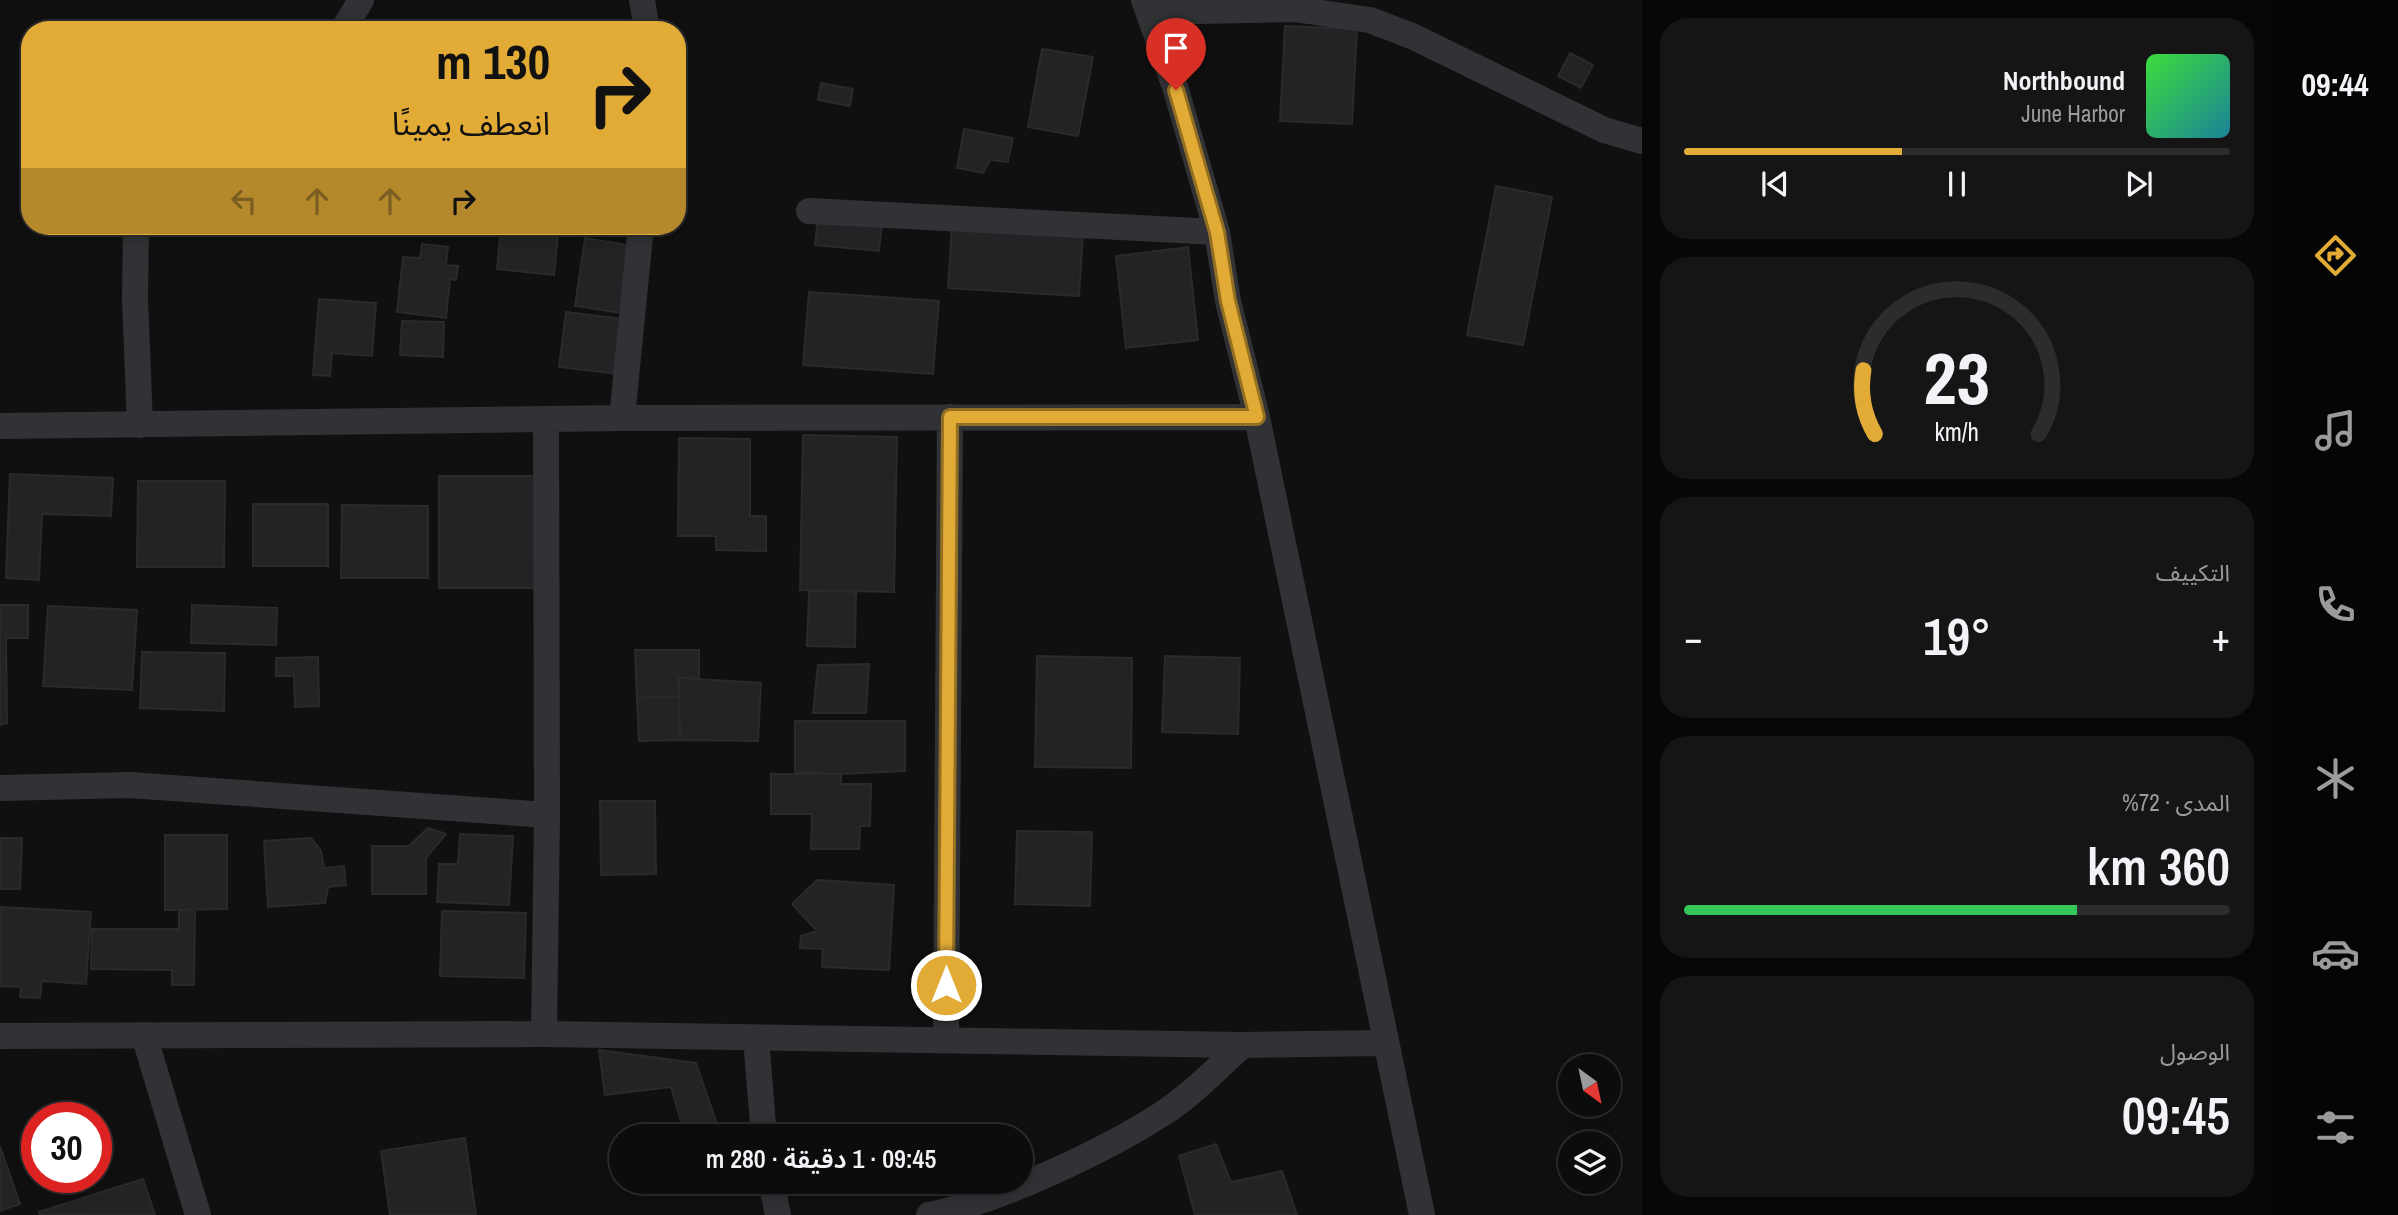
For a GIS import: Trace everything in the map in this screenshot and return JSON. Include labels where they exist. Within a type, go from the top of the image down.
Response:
[{"type":"street","points":[[348,21],[361,0]]},
{"type":"street","points":[[642,0],[646,21]]},
{"type":"street","points":[[1422,1215],[1257,417],[1228,301],[1217,232],[1147,6],[1294,9],[1370,20],[1413,37],[1604,130],[1642,141]]},
{"type":"street","points":[[809,211],[1217,232]]},
{"type":"street","points":[[136,235],[135,299],[140,425]]},
{"type":"street","points":[[622,418],[640,235]]},
{"type":"street","points":[[946,1039],[950,417]]},
{"type":"street","points":[[0,426],[622,418],[1257,417]]},
{"type":"street","points":[[544,1034],[547,815],[546,420]]},
{"type":"street","points":[[0,789],[130,785],[547,815]]},
{"type":"street","points":[[0,1036],[544,1034],[1243,1045],[1385,1043]]},
{"type":"street","points":[[144,1035],[198,1215]]},
{"type":"street","points":[[756,1039],[763,1124]]},
{"type":"street","points":[[929,1215],[1003,1191],[1096,1150],[1167,1111],[1243,1045]]},
{"type":"street","points":[[774,1194],[778,1215]]},
{"type":"building","points":[[1285,26],[1357,29],[1352,124],[1280,121]]},
{"type":"building","points":[[1042,49],[1093,57],[1078,136],[1028,127]]},
{"type":"building","points":[[1570,53],[1593,65],[1581,88],[1558,76]]},
{"type":"building","points":[[821,83],[853,89],[850,106],[818,100]]},
{"type":"building","points":[[964,129],[1013,138],[1008,162],[990,160],[983,173],[957,168]]},
{"type":"building","points":[[1496,186],[1552,197],[1523,345],[1467,335]]},
{"type":"building","points":[[818,216],[882,223],[879,251],[815,245]]},
{"type":"building","points":[[952,225],[1083,233],[1079,296],[948,288]]},
{"type":"building","points":[[500,235],[558,235],[554,275],[497,269]]},
{"type":"building","points":[[585,238],[633,246],[622,313],[575,306]]},
{"type":"building","points":[[422,244],[448,247],[446,265],[458,266],[456,280],[450,279],[446,318],[397,312],[403,257],[420,258]]},
{"type":"building","points":[[1188,247],[1198,340],[1126,348],[1116,256]]},
{"type":"building","points":[[809,292],[939,301],[933,374],[803,365]]},
{"type":"building","points":[[319,299],[376,303],[372,356],[332,353],[330,376],[313,375]]},
{"type":"building","points":[[566,312],[624,319],[617,374],[559,367]]},
{"type":"building","points":[[402,321],[444,322],[443,357],[400,355]]},
{"type":"building","points":[[803,435],[897,437],[894,592],[800,590]]},
{"type":"building","points":[[679,438],[750,439],[750,516],[766,516],[766,551],[716,550],[716,536],[678,536]]},
{"type":"building","points":[[10,474],[113,478],[111,516],[42,514],[39,580],[6,578]]},
{"type":"building","points":[[439,476],[540,476],[539,588],[439,588]]},
{"type":"building","points":[[138,481],[225,481],[224,567],[137,567]]},
{"type":"building","points":[[253,504],[328,504],[328,566],[253,566]]},
{"type":"building","points":[[342,505],[428,506],[428,578],[341,578]]},
{"type":"building","points":[[809,591],[856,592],[855,647],[807,646]]},
{"type":"building","points":[[0,605],[28,605],[28,638],[6,638],[7,723],[0,725]]},
{"type":"building","points":[[192,605],[277,608],[276,645],[191,643]]},
{"type":"building","points":[[48,606],[137,610],[132,690],[43,686]]},
{"type":"building","points":[[635,650],[699,650],[699,678],[679,678],[679,696],[637,698]]},
{"type":"building","points":[[142,652],[225,653],[224,711],[140,708]]},
{"type":"building","points":[[1037,656],[1132,658],[1131,768],[1035,767]]},
{"type":"building","points":[[1165,656],[1240,658],[1238,734],[1162,732]]},
{"type":"building","points":[[318,657],[319,706],[295,707],[294,676],[276,676],[276,658]]},
{"type":"building","points":[[869,664],[866,713],[813,713],[818,665]]},
{"type":"building","points":[[679,678],[761,683],[758,741],[680,740]]},
{"type":"building","points":[[679,696],[680,740],[639,741],[637,698]]},
{"type":"building","points":[[795,721],[905,721],[905,771],[841,774],[795,772]]},
{"type":"building","points":[[771,774],[841,774],[841,784],[871,784],[870,826],[860,826],[859,849],[811,849],[812,814],[771,814]]},
{"type":"building","points":[[600,801],[655,801],[656,874],[601,875]]},
{"type":"building","points":[[428,828],[446,834],[426,858],[426,894],[372,894],[372,846],[409,846]]},
{"type":"building","points":[[1017,831],[1092,832],[1090,906],[1015,904]]},
{"type":"building","points":[[460,834],[513,836],[509,905],[437,902],[439,864],[458,864]]},
{"type":"building","points":[[165,835],[227,835],[227,909],[165,910]]},
{"type":"building","points":[[0,838],[22,838],[20,889],[0,889]]},
{"type":"building","points":[[311,838],[321,851],[324,868],[344,866],[346,885],[328,887],[325,903],[268,907],[264,841]]},
{"type":"building","points":[[817,880],[894,885],[889,970],[822,967],[823,949],[800,948],[801,936],[817,931],[792,904]]},
{"type":"building","points":[[0,907],[91,912],[86,984],[42,981],[40,998],[20,997],[21,987],[0,986]]},
{"type":"building","points":[[179,910],[195,910],[194,985],[172,985],[172,970],[91,969],[92,929],[179,929]]},
{"type":"building","points":[[442,911],[526,913],[524,978],[440,976]]},
{"type":"building","points":[[599,1050],[696,1063],[717,1124],[682,1124],[671,1087],[605,1095]]},
{"type":"building","points":[[465,1138],[476,1215],[390,1215],[381,1151]]},
{"type":"building","points":[[1216,1144],[1231,1182],[1282,1171],[1297,1215],[1195,1215],[1179,1156]]},
{"type":"building","points":[[0,1146],[20,1204],[0,1211]]},
{"type":"building","points":[[143,1179],[155,1215],[40,1215],[39,1212],[99,1193],[112,1193],[112,1189]]},
{"type":"route","points":[[946,985],[950,417],[1257,417],[1228,301],[1217,232],[1176,90]]}]
